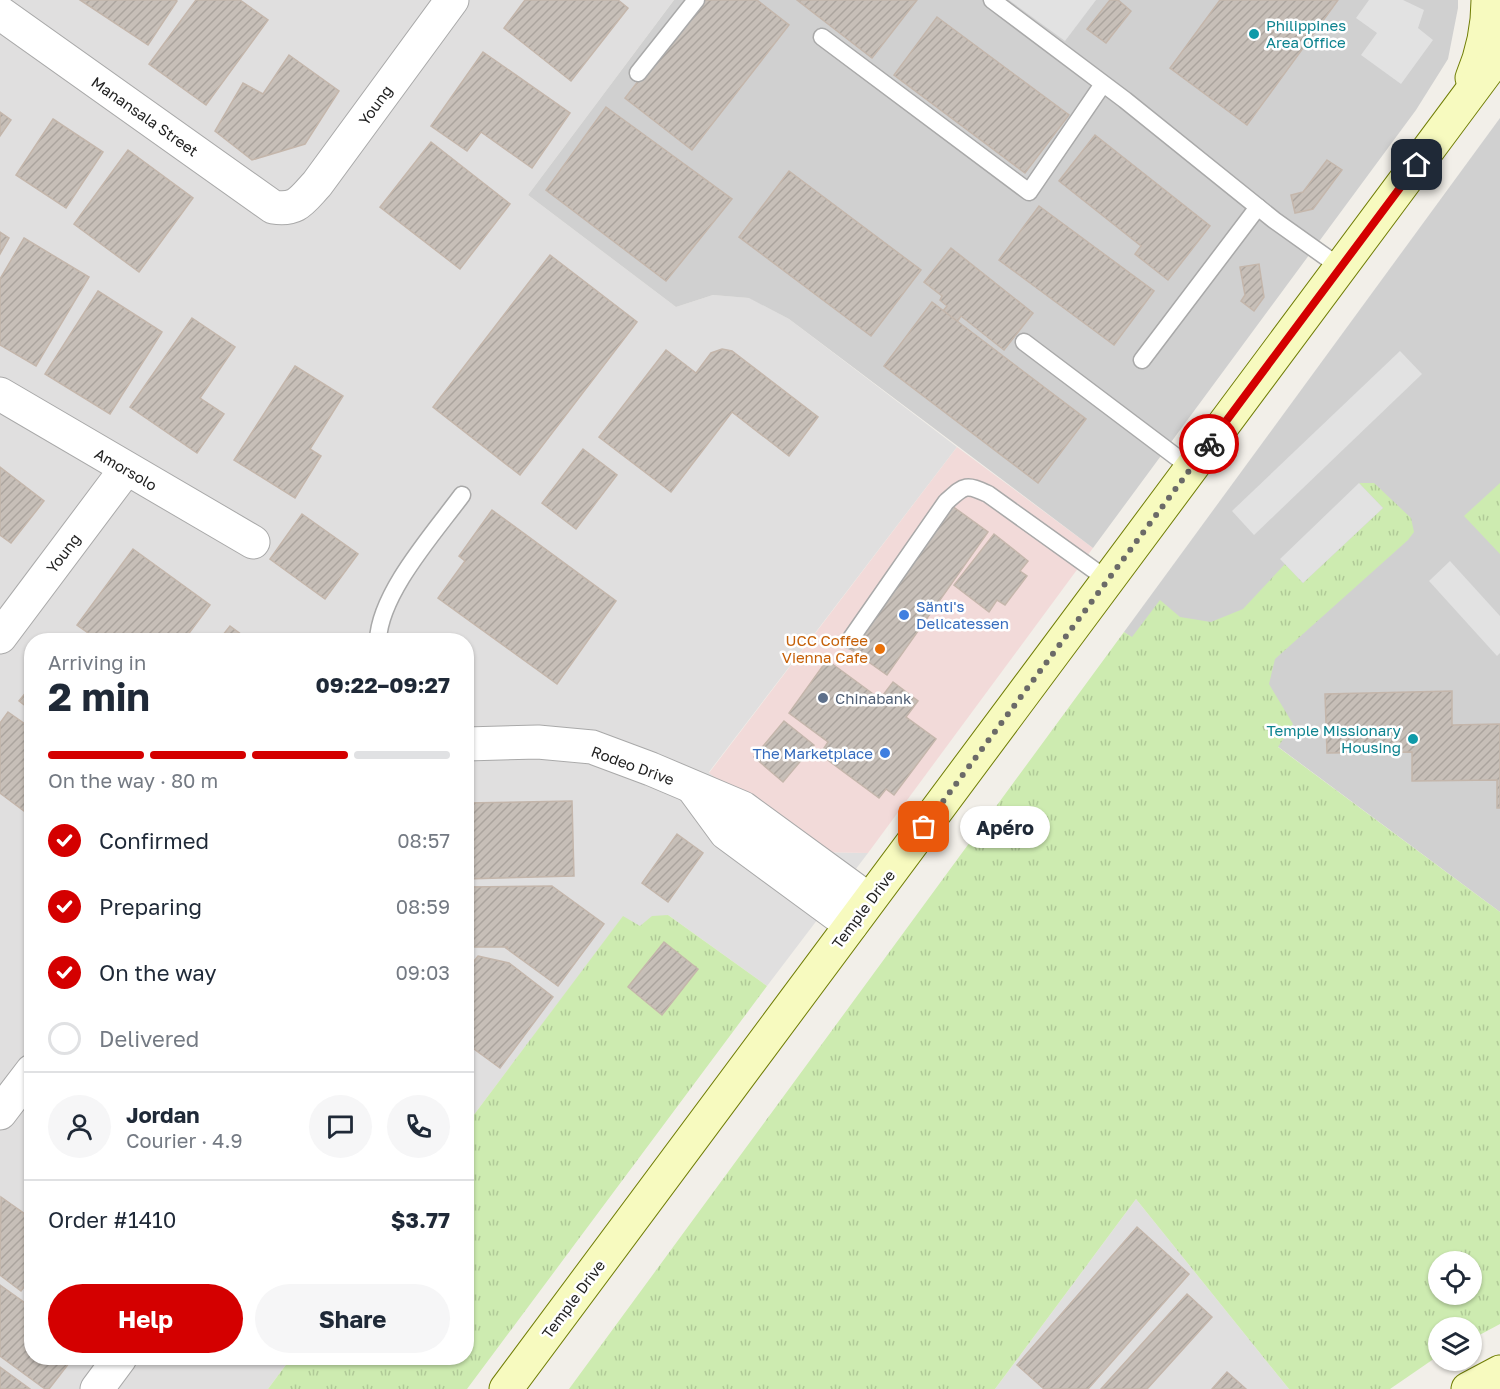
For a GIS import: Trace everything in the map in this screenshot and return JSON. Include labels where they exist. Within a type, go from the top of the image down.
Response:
[{"type":"street","name":"Young","points":[[294,207],[316,184],[452,0]]},
{"type":"street","points":[[1461,105],[1483,53],[1488,0]]},
{"type":"street","name":"Manansala Street","points":[[0,13],[273,207],[284,209],[294,207]]},
{"type":"street","name":"Temple Drive","points":[[506,1389],[1500,53]]},
{"type":"street","name":"Amorsolo","points":[[0,394],[253,542]]},
{"type":"street","name":"Young","points":[[0,637],[126,469]]},
{"type":"street","name":"Rodeo Drive","points":[[474,744],[538,742],[592,747],[692,787],[726,833],[756,836],[860,913]]},
{"type":"street","points":[[0,1113],[24,1082]]},
{"type":"street","points":[[97,1389],[115,1365]]},
{"type":"street","points":[[1468,1389],[1500,1372]]},
{"type":"lane","points":[[638,73],[696,0]]},
{"type":"lane","points":[[992,0],[1104,84],[1257,207],[1340,267]]},
{"type":"lane","points":[[822,37],[1029,192],[1104,84]]},
{"type":"lane","points":[[1142,360],[1257,207]]},
{"type":"lane","points":[[1024,342],[1191,468]]},
{"type":"lane","points":[[850,640],[946,502],[961,489],[974,487],[988,494],[1108,580]]},
{"type":"lane","points":[[379,633],[383,612],[395,587],[462,495]]},
{"type":"shaded area","points":[[0,0],[674,0],[528,195],[676,307],[713,295],[750,298],[789,319],[957,447],[709,772],[815,852],[868,853],[767,986],[668,915],[640,926],[623,917],[474,1115],[474,633],[24,633],[24,1365],[286,1365],[268,1389],[0,1389]]},
{"type":"shaded area","points":[[674,0],[1458,0],[1458,8],[1448,59],[1416,110],[1093,548],[789,319],[749,298],[713,295],[676,307],[528,195]]},
{"type":"shaded area","points":[[1009,0],[1096,0],[1065,41]]},
{"type":"shaded area","points":[[1369,0],[1403,0],[1424,10],[1418,28],[1433,40],[1401,84],[1361,55],[1377,33],[1356,18]]},
{"type":"shaded area","points":[[1500,118],[1500,912],[1124,632]]},
{"type":"shaded area","points":[[1400,351],[1422,374],[1254,535],[1232,511]]},
{"type":"shaded area","points":[[957,447],[1093,548],[868,853],[815,852],[709,773]]},
{"type":"shaded area","points":[[1359,483],[1383,508],[1303,583],[1280,559]]},
{"type":"shaded area","points":[[1450,561],[1500,616],[1500,653],[1497,656],[1429,581]]},
{"type":"shaded area","points":[[1136,1199],[1289,1389],[995,1389]]},
{"type":"green space","points":[[1359,483],[1374,483],[1411,518],[1414,532],[1408,540],[1275,659],[1269,684],[1293,724],[1278,747],[1500,912],[1500,1324],[1482,1334],[1482,1317],[1428,1317],[1428,1363],[1390,1389],[1289,1389],[1136,1199],[995,1389],[569,1389],[1124,632],[1132,637],[1160,600],[1180,617],[1211,622],[1243,609],[1285,564],[1303,583],[1383,508]]},
{"type":"green space","points":[[1500,483],[1500,554],[1464,516]]},
{"type":"green space","points":[[668,915],[767,986],[467,1389],[268,1389],[286,1365],[474,1365],[474,1115],[623,916],[640,926],[652,916]]},
{"type":"building","points":[[80,0],[175,0],[177,1],[148,45]]},
{"type":"building","points":[[196,0],[240,0],[268,20],[206,105],[149,64]]},
{"type":"building","points":[[525,0],[618,0],[628,8],[571,81],[504,28]]},
{"type":"building","points":[[701,0],[757,0],[789,25],[692,150],[625,98]]},
{"type":"building","points":[[797,0],[917,0],[872,58]]},
{"type":"building","points":[[1110,0],[1118,0],[1131,11],[1106,43],[1087,29]]},
{"type":"building","name":"Philippines Area Office","points":[[1220,0],[1338,0],[1247,125],[1170,68]]},
{"type":"building","points":[[937,17],[1069,115],[1025,173],[894,75]]},
{"type":"building","points":[[483,52],[570,113],[532,168],[481,132],[467,151],[431,126]]},
{"type":"building","points":[[289,55],[339,91],[305,144],[252,160],[215,131],[243,83],[263,94]]},
{"type":"building","points":[[606,107],[732,199],[666,281],[546,190]]},
{"type":"building","points":[[0,112],[11,120],[0,136]]},
{"type":"building","points":[[53,119],[103,152],[66,208],[16,175]]},
{"type":"building","points":[[1095,135],[1210,226],[1168,280],[1135,254],[1141,246],[1059,181]]},
{"type":"building","points":[[431,142],[510,204],[460,269],[380,207]]},
{"type":"building","points":[[128,150],[193,198],[139,272],[74,224]]},
{"type":"building","points":[[1327,160],[1342,170],[1313,209],[1295,213],[1291,195],[1303,192]]},
{"type":"building","points":[[789,171],[921,270],[871,336],[739,237]]},
{"type":"building","points":[[1039,206],[1154,291],[1114,345],[999,260]]},
{"type":"building","points":[[0,232],[9,238],[0,254]]},
{"type":"building","points":[[24,238],[89,277],[36,366],[0,345],[0,279]]},
{"type":"building","points":[[951,248],[1033,313],[1004,350],[961,316],[957,322],[943,311],[947,306],[940,300],[942,296],[924,282]]},
{"type":"building","points":[[550,255],[637,322],[520,475],[433,407]]},
{"type":"building","points":[[1259,264],[1264,297],[1254,311],[1241,301],[1245,295],[1240,267]]},
{"type":"building","points":[[98,291],[162,332],[110,414],[45,374]]},
{"type":"building","points":[[932,302],[1086,419],[1038,483],[884,366]]},
{"type":"building","points":[[192,318],[235,347],[200,398],[224,414],[197,453],[130,407]]},
{"type":"building","points":[[722,349],[732,351],[818,417],[789,456],[732,412],[671,492],[599,437],[666,350],[696,373],[711,353]]},
{"type":"building","points":[[295,366],[343,396],[310,449],[321,456],[295,498],[234,460]]},
{"type":"building","points":[[583,449],[617,475],[576,529],[542,503]]},
{"type":"building","points":[[0,467],[44,501],[11,543],[0,535]]},
{"type":"building","points":[[941,498],[988,532],[887,675],[839,641]]},
{"type":"building","points":[[492,510],[616,601],[557,684],[438,598],[465,561],[459,556]]},
{"type":"building","points":[[302,514],[358,554],[325,599],[270,559]]},
{"type":"building","points":[[994,534],[1028,561],[1020,571],[1027,576],[1005,605],[997,600],[989,612],[954,585]]},
{"type":"building","points":[[133,549],[210,605],[189,633],[88,633],[77,625]]},
{"type":"building","points":[[230,626],[240,633],[224,633]]},
{"type":"building","points":[[827,660],[880,699],[893,682],[918,701],[906,717],[936,739],[894,795],[886,789],[879,798],[820,754],[828,742],[789,713]]},
{"type":"building","name":"Temple Missionary Housing","points":[[1452,691],[1452,725],[1500,724],[1500,808],[1497,808],[1497,780],[1412,781],[1412,752],[1327,753],[1325,694]]},
{"type":"building","points":[[24,695],[24,705],[19,701]]},
{"type":"building","points":[[8,712],[24,723],[24,811],[0,793],[0,723]]},
{"type":"building","points":[[784,721],[814,745],[783,782],[754,757]]},
{"type":"building","points":[[572,801],[574,876],[474,879],[474,803]]},
{"type":"building","points":[[677,834],[703,853],[668,902],[642,883]]},
{"type":"building","points":[[552,886],[604,924],[558,986],[506,948],[508,947],[474,947],[474,887]]},
{"type":"building","points":[[664,942],[698,969],[662,1015],[628,987]]},
{"type":"building","points":[[478,956],[509,963],[553,997],[500,1068],[474,1049],[474,961]]},
{"type":"building","points":[[1,1197],[24,1213],[24,1287],[21,1291],[0,1275]]},
{"type":"building","points":[[1137,1227],[1189,1274],[1088,1389],[1044,1389],[1017,1365]]},
{"type":"building","points":[[0,1285],[24,1302],[24,1365],[68,1365],[49,1389],[45,1389],[0,1356]]},
{"type":"building","points":[[1187,1294],[1212,1317],[1147,1389],[1101,1389]]},
{"type":"building","points":[[0,1367],[30,1389],[0,1389]]},
{"type":"building","points":[[1227,1372],[1246,1389],[1212,1389]]},
{"type":"way so far","points":[[924,827],[1209,444]]},
{"type":"place","name":"Philippines Area Office","points":[[1254,34]]},
{"type":"place","name":"Sänti's Delicatessen","points":[[904,615]]},
{"type":"place","name":"UCC Coffee Vienna Cafe","points":[[880,649]]},
{"type":"place","name":"Chinabank","points":[[823,698]]},
{"type":"place","name":"Temple Missionary Housing","points":[[1413,739]]},
{"type":"place","name":"The Marketplace","points":[[885,753]]},
{"type":"place","name":"Apéro","points":[[924,827]]},
{"type":"route","points":[[1209,444],[1417,165]]}]
